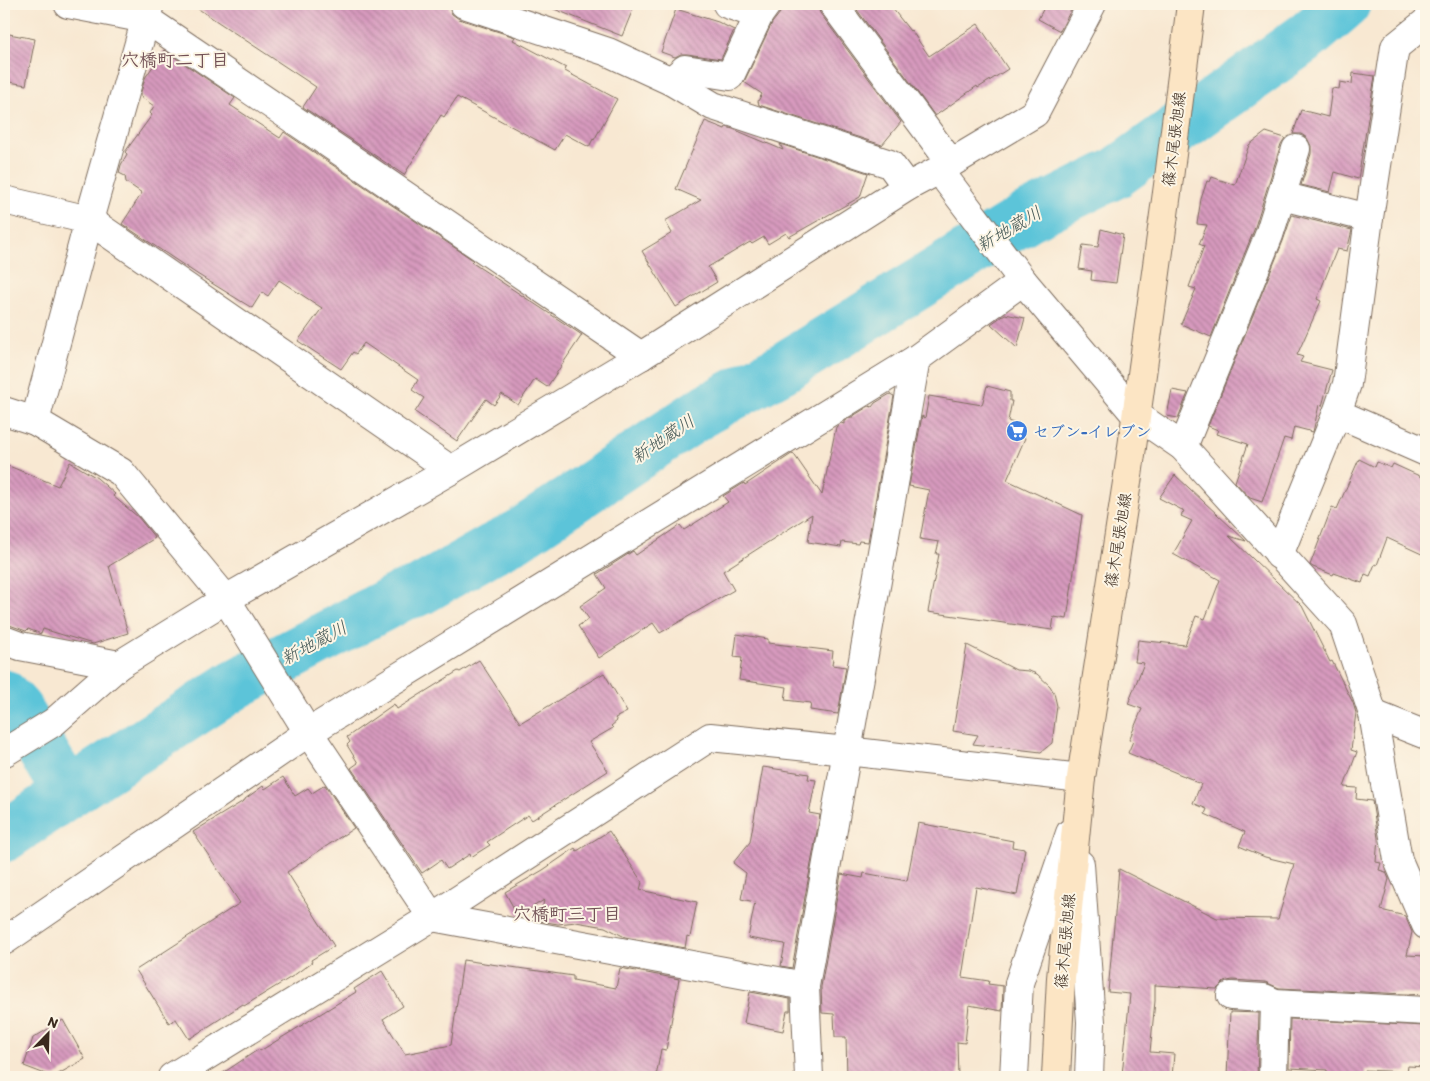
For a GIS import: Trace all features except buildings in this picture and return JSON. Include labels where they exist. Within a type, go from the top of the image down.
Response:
[{"type":"main road","name":"篠木尾張旭線","points":[[1056,1077],[1061,978],[1081,778],[1128,476],[1135,414],[1169,178],[1189,14]]},
{"type":"street","points":[[68,4],[148,11],[642,356]]},
{"type":"street","points":[[464,4],[608,52],[671,82],[713,106],[890,164],[907,187]]},
{"type":"street","points":[[671,82],[684,69],[730,76],[763,9],[727,4]]},
{"type":"street","points":[[833,4],[1017,274],[1135,414],[1184,448],[1343,624],[1373,714],[1398,860],[1426,925]]},
{"type":"street","points":[[5,752],[54,722],[119,665],[230,606],[451,470],[642,356],[907,187],[947,172],[1035,113],[1092,4]]},
{"type":"street","points":[[35,421],[148,11]]},
{"type":"street","points":[[1279,555],[1346,384],[1395,47],[1426,22]]},
{"type":"street","points":[[1184,448],[1269,236],[1296,149]]},
{"type":"street","points":[[1282,196],[1369,218]]},
{"type":"street","points":[[4,200],[89,220],[451,470]]},
{"type":"street","points":[[4,941],[304,725],[916,359],[1017,274]]},
{"type":"street","points":[[809,1077],[805,986],[916,359]]},
{"type":"street","points":[[4,412],[35,421],[121,472],[230,606],[304,725],[432,916],[805,986]]},
{"type":"street","points":[[1336,413],[1426,452]]},
{"type":"street","points":[[4,640],[20,646],[119,665]]},
{"type":"street","points":[[1373,714],[1426,735]]},
{"type":"street","points":[[172,1077],[432,916],[710,737],[1081,778]]},
{"type":"street","points":[[1014,1077],[1019,983],[1077,815]]},
{"type":"street","points":[[1077,815],[1091,1022],[1089,1077]]},
{"type":"street","points":[[1231,996],[1264,998],[1275,1003],[1426,1011]]},
{"type":"street","points":[[1273,1077],[1275,1003]]},
{"type":"waterway","name":"新地蔵川","points":[[4,837],[236,684],[402,596],[419,591],[514,538],[705,410],[781,369],[1027,217],[1116,173],[1309,35],[1345,4]]},
{"type":"waterway","name":"新地蔵川","points":[[4,695],[17,709],[68,793]]},
{"type":"place","name":"セブン-イレブン","points":[[1017,431]]},
{"type":"district","name":"穴橋町二丁目","points":[[175,60]]},
{"type":"district","name":"穴橋町三丁目","points":[[567,914]]}]
